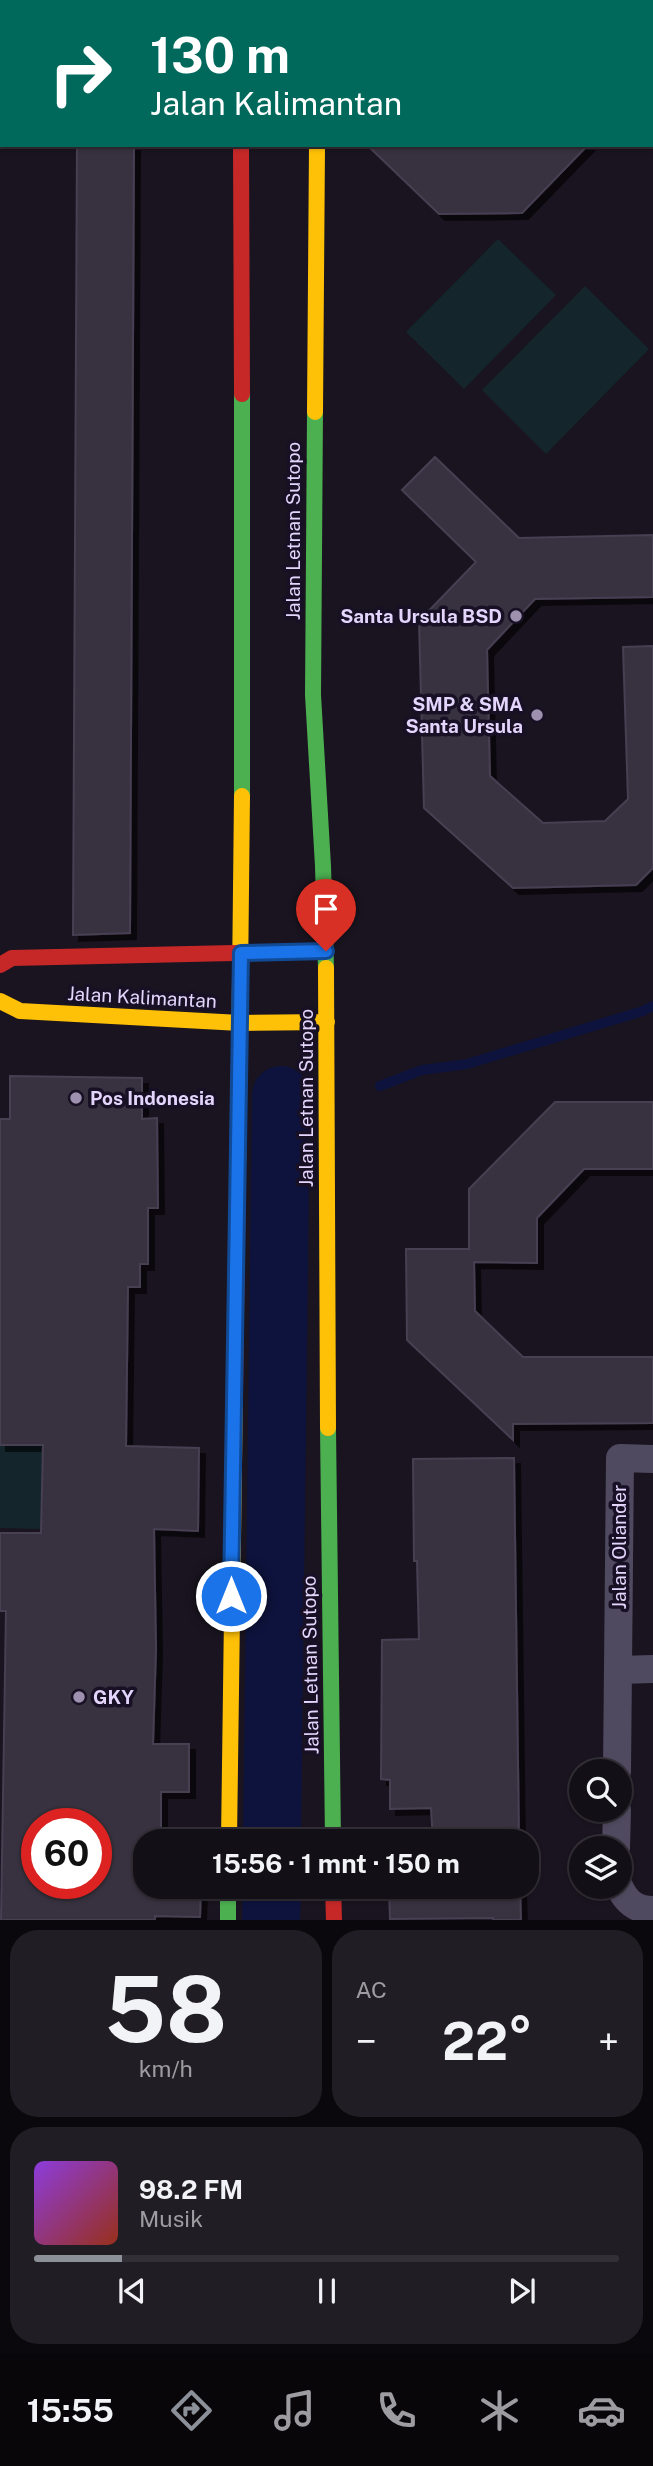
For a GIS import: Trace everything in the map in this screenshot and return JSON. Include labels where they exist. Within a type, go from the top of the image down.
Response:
[{"type":"main road","points":[[229,1829],[233,1358],[243,748],[241,147]]},
{"type":"main road","name":"Jalan Letnan Sutopo","points":[[317,147],[313,695],[326,951],[327,1349],[333,1829]]},
{"type":"main road","name":"Jalan Kalimantan","points":[[0,965],[12,958],[326,951]]},
{"type":"main road","name":"Jalan Kalimantan","points":[[0,1001],[20,1011],[240,1023],[327,1022]]},
{"type":"main road","points":[[228,1899],[228,1920]]},
{"type":"main road","points":[[333,1899],[334,1920]]},
{"type":"street","name":"Jalan Oliander","points":[[617,1759],[620,1458],[653,1459]]},
{"type":"street","points":[[619,1670],[653,1670]]},
{"type":"street","points":[[625,1899],[641,1910],[653,1910]]},
{"type":"shaded area","points":[[498,239],[556,295],[464,389],[406,332]]},
{"type":"shaded area","points":[[585,286],[649,349],[546,454],[482,390]]},
{"type":"shaded area","points":[[0,1445],[43,1445],[41,1529],[0,1528]]},
{"type":"building","points":[[77,147],[134,147],[130,933],[73,935]]},
{"type":"building","points":[[369,147],[586,147],[522,213],[439,214]]},
{"type":"building","name":"SMP & SMA Santa Ursula","points":[[435,457],[519,538],[653,535],[653,597],[535,599],[487,650],[490,776],[543,823],[605,821],[628,799],[623,647],[653,646],[653,868],[636,885],[513,888],[424,808],[419,621],[476,562],[402,490]]},
{"type":"building","points":[[10,1076],[142,1078],[142,1119],[157,1118],[158,1208],[148,1208],[148,1264],[140,1264],[140,1287],[128,1287],[126,1446],[199,1448],[198,1531],[154,1529],[156,1649],[153,1744],[189,1744],[189,1792],[161,1792],[161,1829],[133,1829],[133,1899],[201,1899],[200,1917],[155,1916],[155,1920],[1,1920],[6,1611],[0,1611],[0,1533],[41,1533],[43,1445],[0,1445],[0,1119],[10,1119]]},
{"type":"building","points":[[555,1102],[653,1102],[653,1169],[584,1169],[537,1218],[537,1263],[474,1262],[475,1311],[523,1357],[653,1357],[653,1423],[513,1424],[513,1440],[407,1340],[406,1249],[469,1249],[469,1189]]},
{"type":"building","points":[[514,1458],[519,1829],[432,1829],[431,1808],[390,1809],[390,1780],[381,1779],[382,1640],[419,1639],[417,1561],[414,1561],[413,1459]]},
{"type":"building","points":[[389,1899],[520,1899],[521,1920],[390,1919]]},
{"type":"waterway","points":[[380,1086],[422,1070],[467,1064],[653,1006]]},
{"type":"waterway","points":[[272,1829],[281,1095]]},
{"type":"waterway","points":[[271,1920],[272,1899]]},
{"type":"traffic: fast","points":[[242,394],[242,796]]},
{"type":"traffic: fast","points":[[315,412],[313,695],[326,968]]},
{"type":"traffic: fast","points":[[328,1428],[333,1829]]},
{"type":"traffic: fast","points":[[228,1899],[228,1920]]},
{"type":"traffic: slow","points":[[315,412],[317,147]]},
{"type":"traffic: slow","points":[[238,1167],[242,796]]},
{"type":"traffic: slow","points":[[326,968],[328,1428]]},
{"type":"traffic: slow","points":[[0,1001],[20,1011],[240,1023],[327,1022]]},
{"type":"traffic: slow","points":[[229,1829],[235,1388]]},
{"type":"traffic: jam","points":[[241,147],[242,394]]},
{"type":"traffic: jam","points":[[0,965],[12,958],[326,951]]},
{"type":"traffic: jam","points":[[235,1388],[238,1167]]},
{"type":"traffic: jam","points":[[333,1899],[334,1920]]},
{"type":"place","name":"Santa Ursula BSD","points":[[516,616]]},
{"type":"place","name":"SMP & SMA Santa Ursula","points":[[537,715]]},
{"type":"place","name":"Pos Indonesia","points":[[76,1098]]},
{"type":"place","name":"GKY","points":[[79,1697]]},
{"type":"route","points":[[231,1596],[241,953],[326,951]]}]
